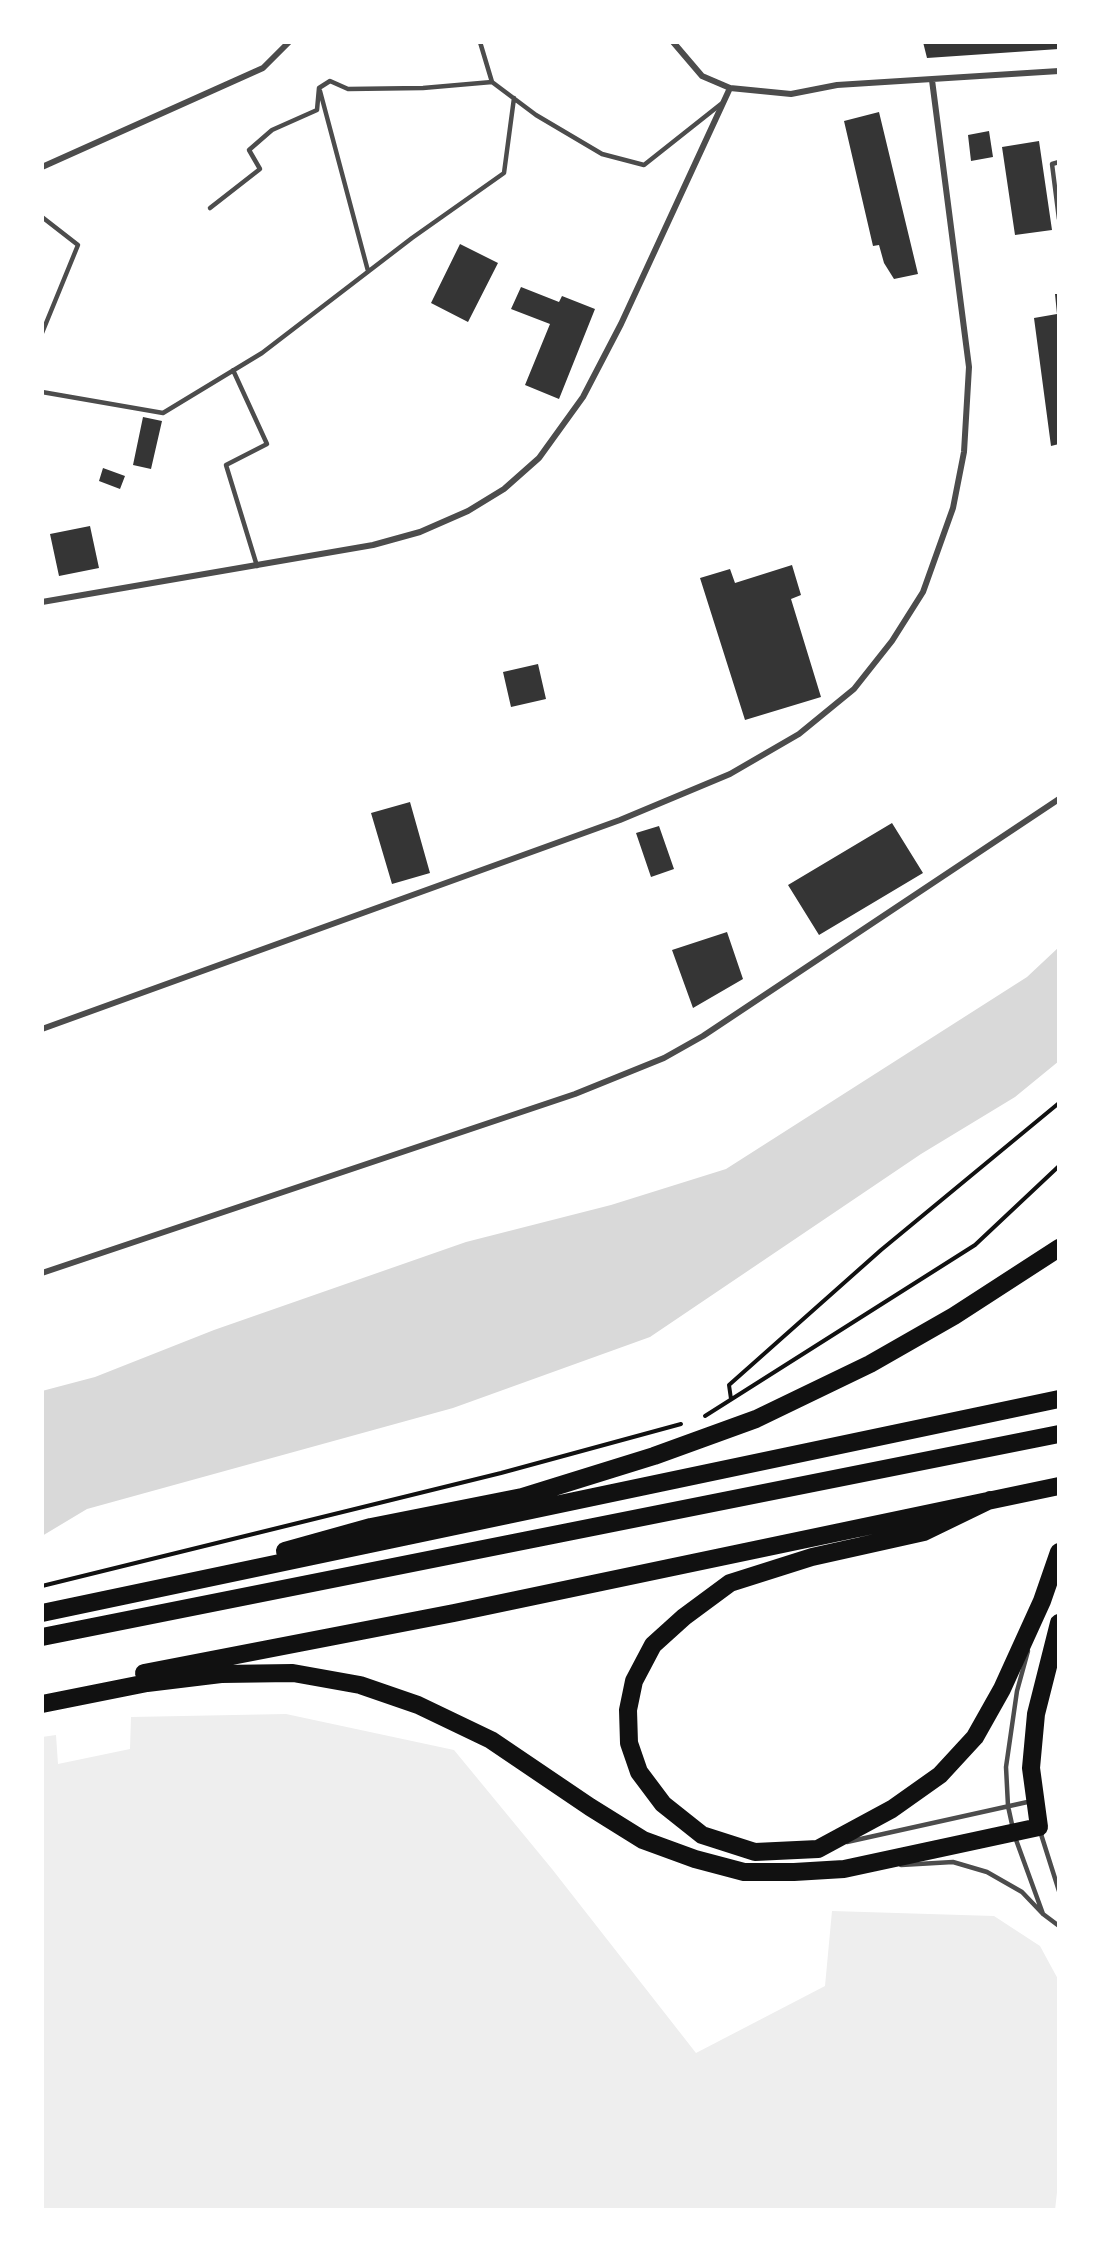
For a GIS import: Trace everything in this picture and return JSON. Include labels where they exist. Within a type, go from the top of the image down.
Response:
[{"type":"highway","points":[[121,1597],[371,1527],[522,1497],[654,1456],[746,1423],[879,1359],[954,1316],[1059,1248]]},
{"type":"highway","points":[[42,1613],[1059,1399]]},
{"type":"highway","points":[[42,1637],[1059,1434]]},
{"type":"highway","points":[[42,1692],[454,1613],[1059,1486]]},
{"type":"highway","points":[[990,1500],[924,1532],[812,1557],[730,1583],[684,1617],[653,1645],[634,1681],[628,1710],[629,1743],[639,1772],[663,1804],[702,1835],[755,1852],[818,1849],[892,1809],[940,1775],[975,1737],[1002,1689],[1042,1601],[1059,1552]]},
{"type":"highway","points":[[42,1704],[147,1683],[221,1674],[293,1673],[360,1685],[418,1705],[491,1740],[590,1808],[643,1840],[695,1859],[744,1872],[844,1869],[1039,1827],[1031,1768],[1036,1714],[1059,1623]]},
{"type":"street","points":[[42,167],[263,68],[289,42]]},
{"type":"street","points":[[673,42],[702,76],[730,88],[790,94],[837,85],[1059,71]]},
{"type":"street","points":[[42,1029],[620,820],[730,774],[799,734],[854,689],[892,641],[923,592],[953,508],[964,452],[969,367],[932,80]]},
{"type":"street","points":[[42,602],[373,545],[420,532],[468,511],[504,489],[539,458],[583,397],[621,324],[730,88]]},
{"type":"street","points":[[42,1273],[575,1094],[664,1058],[703,1036],[1059,799]]},
{"type":"lane","points":[[480,42],[492,82],[536,115],[602,154],[644,165],[724,102]]},
{"type":"lane","points":[[319,88],[330,81],[348,89],[423,88],[492,82]]},
{"type":"lane","points":[[210,208],[260,169],[249,150],[272,130],[317,110],[319,88]]},
{"type":"lane","points":[[319,88],[368,271]]},
{"type":"lane","points":[[42,392],[164,413],[262,353],[368,271],[504,173],[514,98]]},
{"type":"lane","points":[[1059,162],[1052,164],[1059,219]]},
{"type":"lane","points":[[42,217],[78,245],[42,333]]},
{"type":"lane","points":[[233,370],[267,444],[226,465],[257,566]]},
{"type":"lane","points":[[1042,1601],[1017,1691],[1006,1767],[1008,1806],[1014,1832],[1043,1914]]},
{"type":"lane","points":[[818,1849],[1034,1800]]},
{"type":"lane","points":[[1039,1827],[1059,1891]]},
{"type":"lane","points":[[899,1865],[953,1862],[987,1872],[1022,1892],[1043,1914],[1059,1926]]},
{"type":"lane","points":[[844,1869],[888,1866]]},
{"type":"path","points":[[732,1399],[729,1385],[881,1250],[1059,1103]]},
{"type":"path","points":[[701,1419],[975,1245],[1059,1166]]},
{"type":"path","points":[[42,1586],[501,1473],[690,1422]]},
{"type":"shaded area","points":[[1059,947],[1059,1061],[1015,1097],[921,1154],[650,1337],[453,1408],[87,1509],[42,1536],[42,1391],[95,1377],[214,1330],[466,1242],[611,1205],[726,1169],[1027,977]]},
{"type":"shaded area","points":[[286,1714],[454,1750],[552,1869],[696,2053],[825,1986],[832,1911],[994,1916],[1040,1946],[1059,1981],[1059,2174],[1055,2210],[42,2210],[42,1737],[56,1735],[58,1764],[130,1749],[131,1717]]},
{"type":"building","points":[[923,42],[1059,42],[1059,49],[927,58]]},
{"type":"building","points":[[879,112],[918,274],[894,279],[884,263],[879,245],[873,246],[844,121]]},
{"type":"building","points":[[989,131],[993,157],[971,161],[968,135]]},
{"type":"building","points":[[1039,141],[1052,230],[1015,235],[1002,147]]},
{"type":"building","points":[[460,244],[498,263],[468,322],[431,303]]},
{"type":"building","points":[[521,287],[559,302],[562,296],[595,309],[559,399],[525,385],[550,324],[511,309]]},
{"type":"building","points":[[1055,294],[1059,294],[1059,444],[1051,446],[1034,318],[1057,314]]},
{"type":"building","points":[[143,417],[162,421],[151,469],[133,465]]},
{"type":"building","points":[[103,468],[125,476],[120,489],[99,481]]},
{"type":"building","points":[[90,526],[99,568],[59,576],[50,534]]},
{"type":"building","points":[[792,565],[801,595],[791,599],[821,697],[745,720],[700,578],[730,569],[735,583]]},
{"type":"building","points":[[538,664],[546,699],[511,707],[503,672]]},
{"type":"building","points":[[410,802],[430,873],[392,884],[371,813]]},
{"type":"building","points":[[892,823],[923,873],[819,935],[788,885]]},
{"type":"building","points":[[659,826],[674,869],[651,877],[636,833]]},
{"type":"building","points":[[727,932],[743,979],[693,1008],[672,950]]}]
